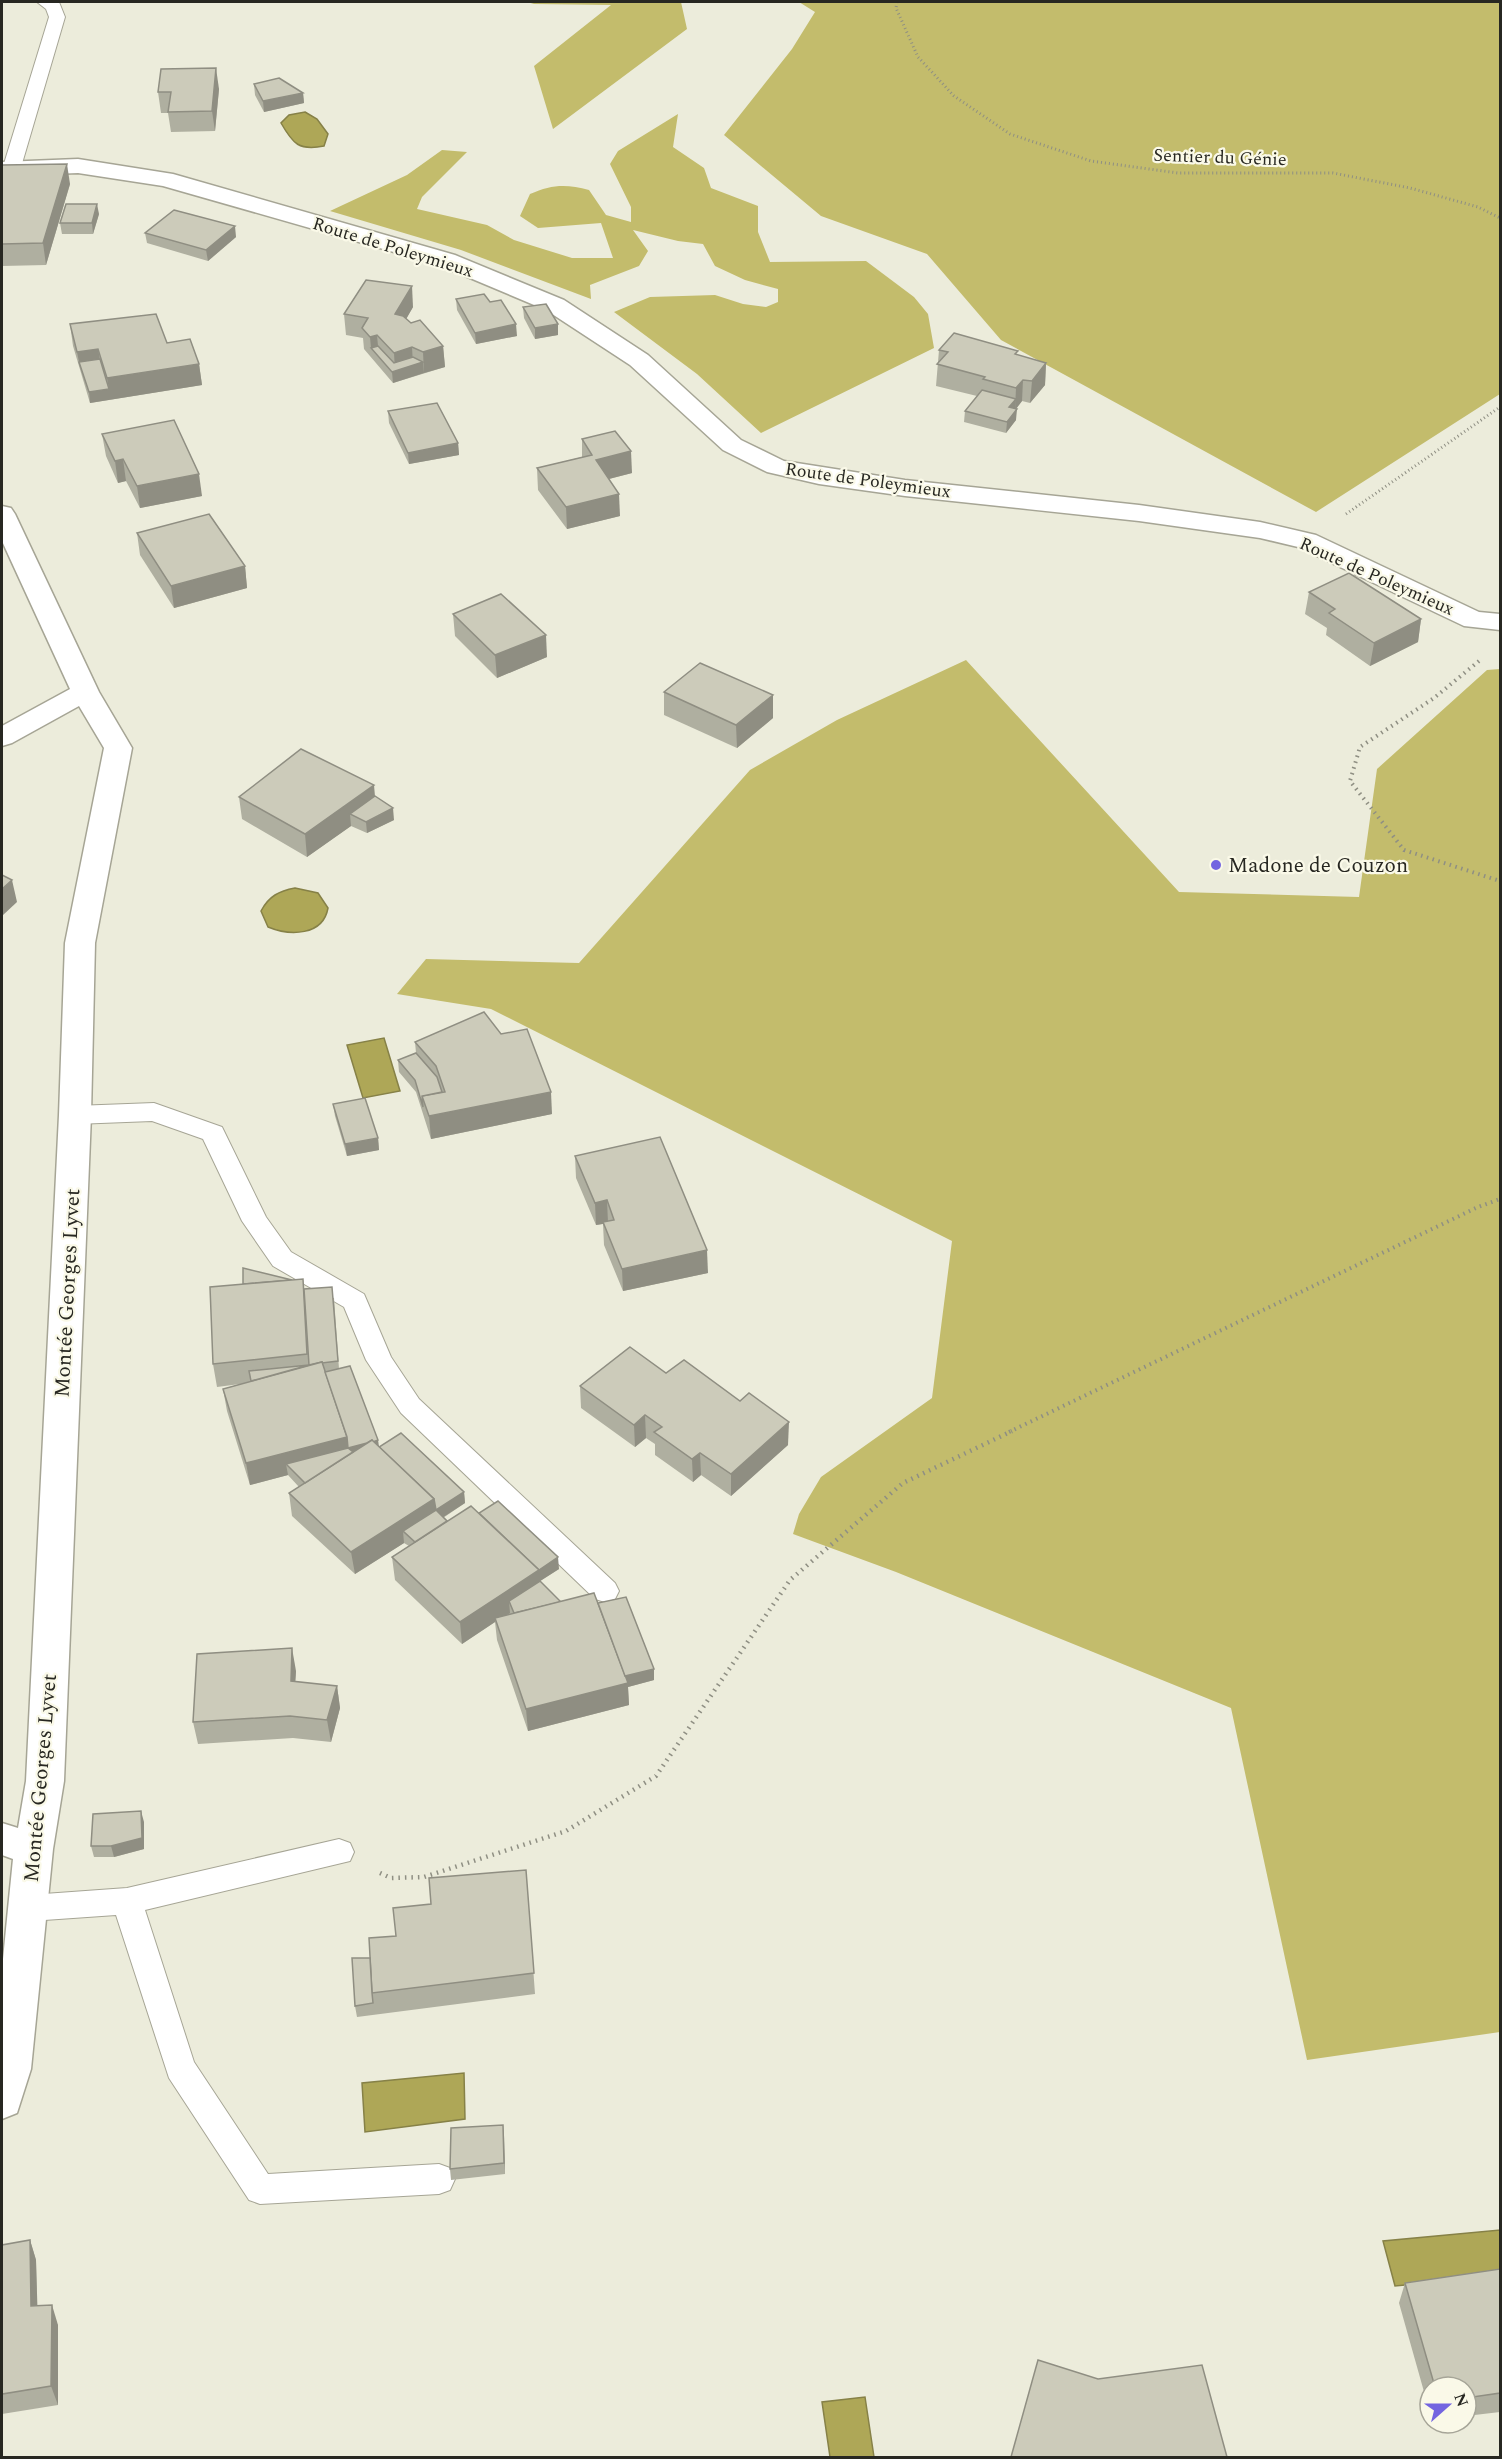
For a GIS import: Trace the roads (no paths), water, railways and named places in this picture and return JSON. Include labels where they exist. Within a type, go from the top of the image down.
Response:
[{"type":"street","name":"Route de Poleymieux","points":[[7,168],[78,166],[165,179],[447,260],[555,305],[639,360],[732,445],[776,467],[819,476],[894,486],[1139,513],[1260,530],[1307,541],[1474,620],[1500,622]]},
{"type":"street","name":"Montée Georges Lyvet","points":[[2,514],[85,692],[118,748],[80,943],[75,1115],[45,1781],[18,1844],[30,1908],[11,2069],[2,2100]]},
{"type":"street","points":[[2,737],[85,692]]},
{"type":"lane","points":[[7,168],[57,16],[53,6],[45,2]]},
{"type":"lane","points":[[75,1115],[154,1113],[213,1133],[255,1221],[282,1259],[355,1301],[379,1360],[410,1406],[605,1591]]},
{"type":"lane","points":[[30,1908],[127,1901],[339,1852]]},
{"type":"lane","points":[[127,1901],[180,2068],[260,2189],[439,2179]]},
{"type":"place","name":"Madone de Couzon","points":[[1216,865]]}]
